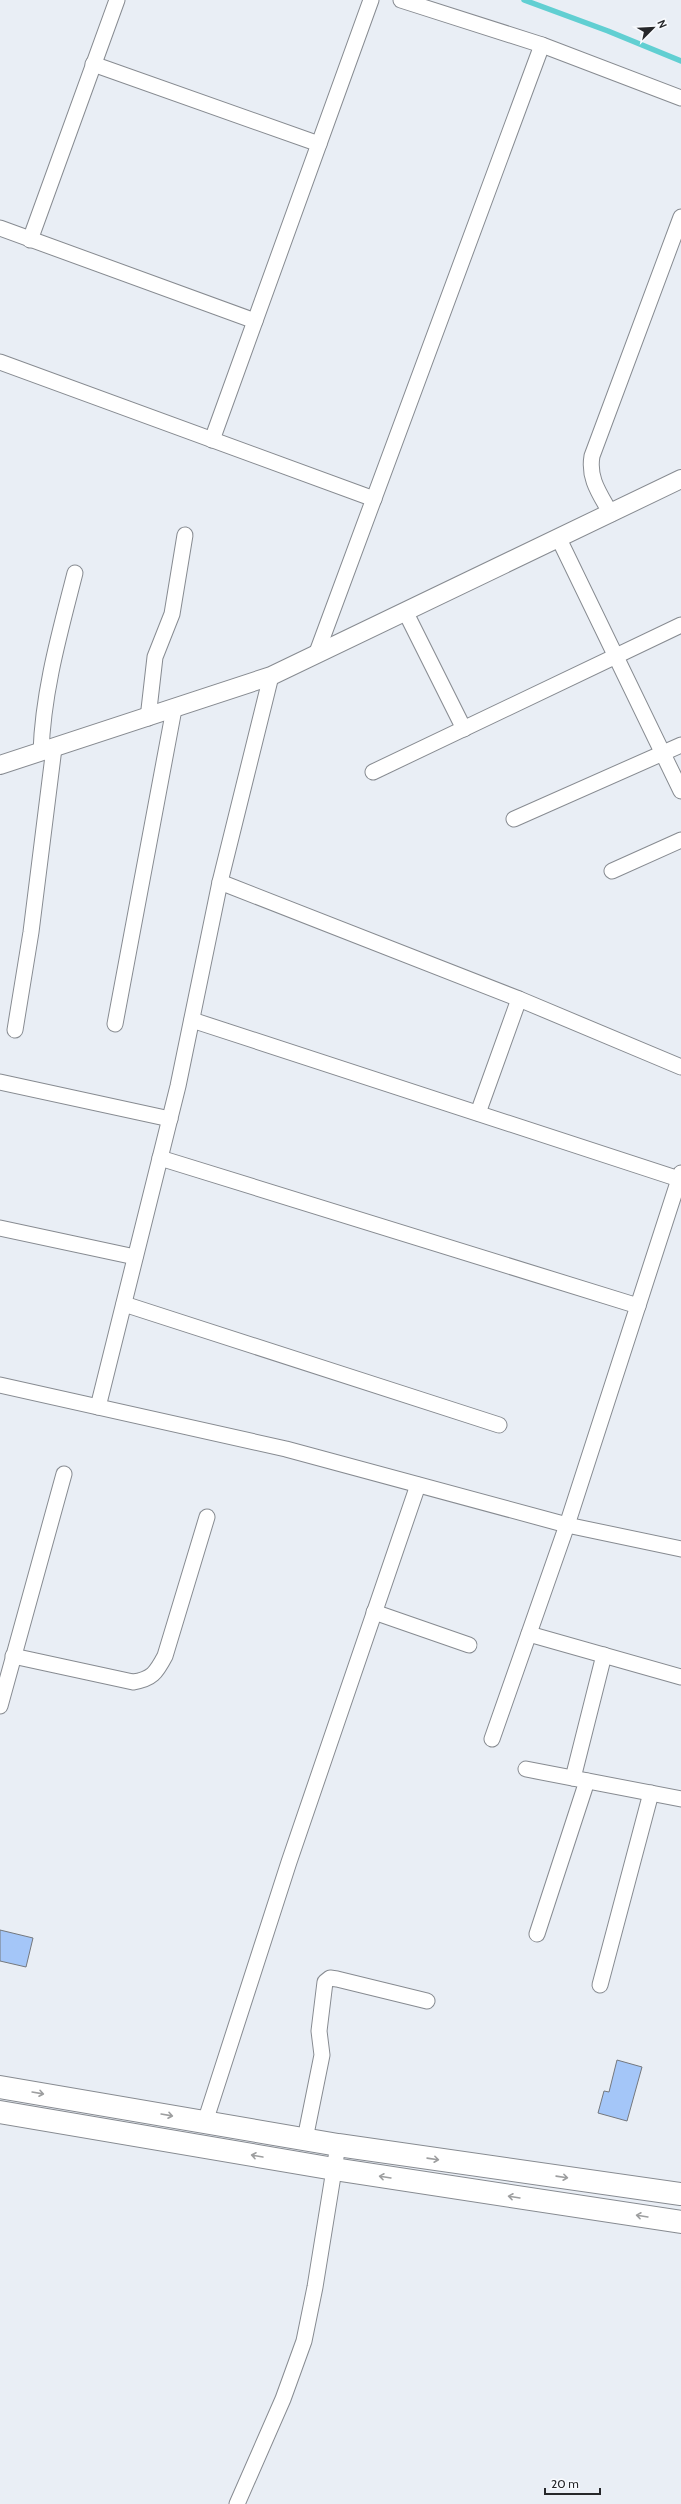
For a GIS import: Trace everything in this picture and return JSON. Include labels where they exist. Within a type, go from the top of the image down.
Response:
[{"type":"main road","points":[[0,2087],[338,2145],[681,2194]]},
{"type":"main road","points":[[0,2112],[334,2169],[681,2222]]},
{"type":"street","points":[[30,240],[116,0]]},
{"type":"street","points":[[212,440],[371,0]]},
{"type":"street","points":[[401,0],[425,4],[542,45],[681,98]]},
{"type":"street","points":[[316,655],[542,45]]},
{"type":"street","points":[[93,64],[319,144]]},
{"type":"street","points":[[611,514],[592,480],[590,468],[592,456],[681,217]]},
{"type":"street","points":[[0,228],[255,322]]},
{"type":"street","points":[[0,362],[374,499]]},
{"type":"street","points":[[0,765],[148,718],[271,676],[406,613],[681,479]]},
{"type":"street","points":[[148,718],[155,658],[172,614],[185,535]]},
{"type":"street","points":[[559,539],[664,753],[681,791]]},
{"type":"street","points":[[15,1030],[32,932],[48,750],[42,724],[48,683],[74,572]]},
{"type":"street","points":[[406,613],[464,729]]},
{"type":"street","points":[[372,772],[681,625]]},
{"type":"street","points":[[98,1407],[170,1119],[220,882],[271,676]]},
{"type":"street","points":[[114,1024],[174,708]]},
{"type":"street","points":[[514,819],[681,745]]},
{"type":"street","points":[[612,871],[681,840]]},
{"type":"street","points":[[220,882],[519,999],[681,1067]]},
{"type":"street","points":[[478,1114],[519,999]]},
{"type":"street","points":[[192,1020],[478,1114],[680,1176],[567,1525],[492,1739]]},
{"type":"street","points":[[0,1082],[170,1119]]},
{"type":"street","points":[[160,1158],[638,1306]]},
{"type":"street","points":[[0,1228],[135,1257]]},
{"type":"street","points":[[124,1304],[499,1426]]},
{"type":"street","points":[[0,1385],[286,1449],[567,1525],[681,1549]]},
{"type":"street","points":[[0,1706],[64,1474]]},
{"type":"street","points":[[205,2122],[289,1862],[418,1485]]},
{"type":"street","points":[[14,1656],[133,1682],[146,1680],[157,1671],[165,1656],[207,1517]]},
{"type":"street","points":[[374,1612],[469,1645]]},
{"type":"street","points":[[529,1634],[681,1677]]},
{"type":"street","points":[[538,1934],[580,1779],[604,1655]]},
{"type":"street","points":[[526,1769],[681,1799]]},
{"type":"street","points":[[600,1985],[651,1793]]},
{"type":"street","points":[[305,2139],[322,2055],[319,2031],[325,1982],[330,1978],[337,1979],[427,2001]]},
{"type":"street","points":[[237,2504],[283,2399],[304,2341],[315,2287],[338,2145]]},
{"type":"building","points":[[0,1930],[33,1938],[26,1967],[0,1961]]},
{"type":"building","points":[[617,2060],[642,2067],[627,2121],[598,2113],[604,2091],[609,2092]]},
{"type":"waterway","points":[[524,0],[608,31],[681,61]]}]
